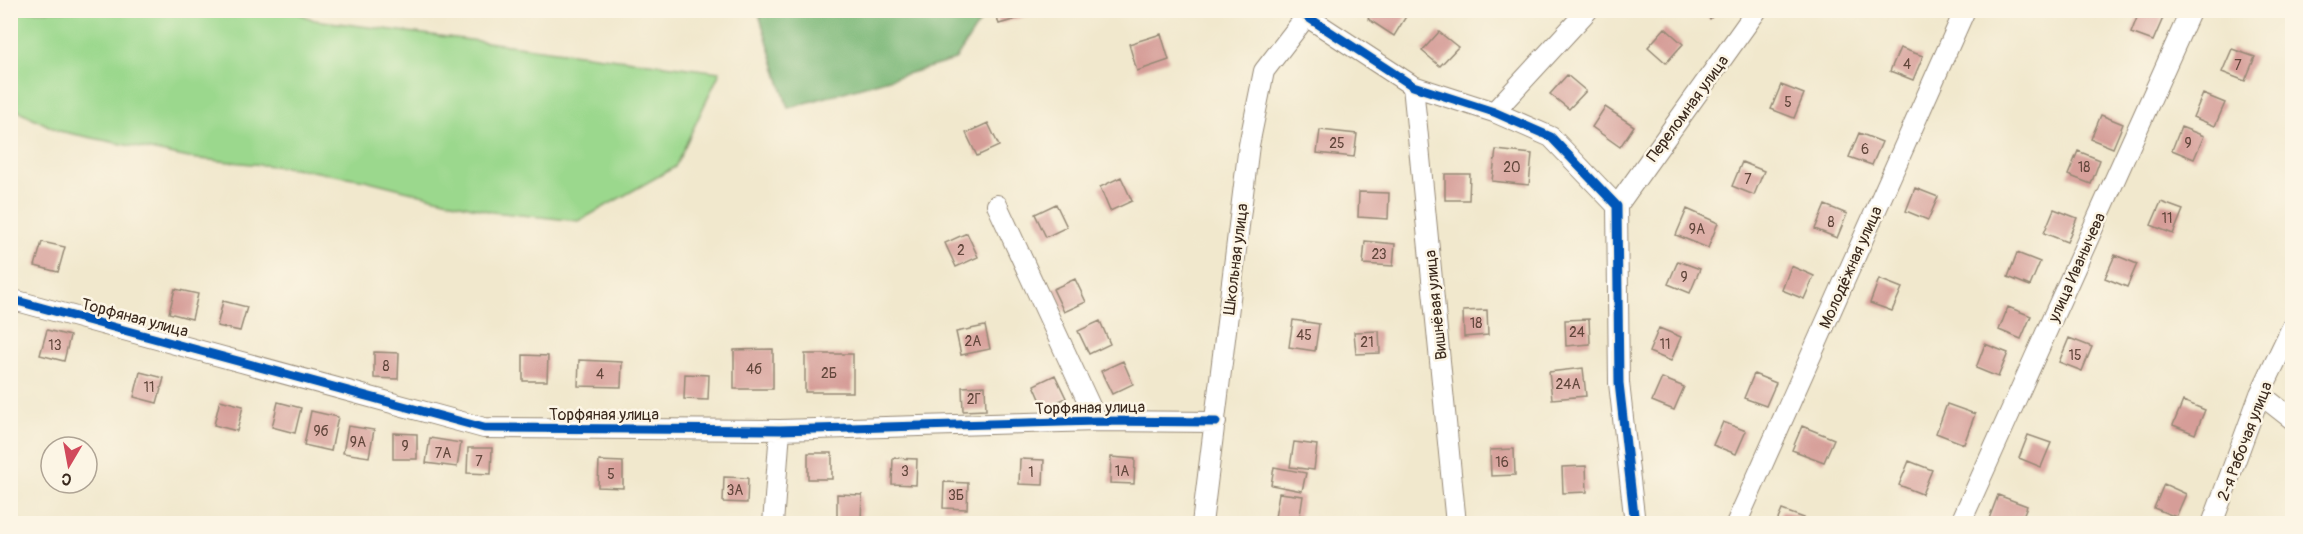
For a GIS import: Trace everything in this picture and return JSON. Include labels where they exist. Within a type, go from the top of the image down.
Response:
[{"type":"street","points":[[1494,112],[1588,10]]},
{"type":"street","name":"Переломная улица","points":[[1617,206],[1757,10]]},
{"type":"street","name":"Молодёжная улица","points":[[1736,524],[1965,10]]},
{"type":"street","name":"улица Иванычева","points":[[1960,524],[2191,10]]},
{"type":"street","points":[[1308,13],[1413,87],[1494,112],[1551,137],[1617,206],[1619,383],[1635,524]]},
{"type":"street","name":"Школьная улица","points":[[1202,524],[1249,145],[1264,71],[1308,13]]},
{"type":"street","name":"Вишнёвая улица","points":[[1413,87],[1456,524]]},
{"type":"street","points":[[997,205],[1097,421]]},
{"type":"street","name":"Торфяная улица","points":[[10,299],[484,428],[780,430],[1097,421],[1216,422]]},
{"type":"street","name":"2-я Рабочая улица","points":[[2212,524],[2260,394],[2292,327]]},
{"type":"street","points":[[2260,394],[2292,419]]},
{"type":"street","points":[[773,524],[780,430]]},
{"type":"green space","points":[[758,10],[987,11],[955,60],[788,108]]},
{"type":"green space","points":[[10,11],[294,11],[314,20],[720,72],[675,167],[579,221],[492,212],[365,180],[294,168],[189,158],[59,131],[11,107]]},
{"type":"building","points":[[994,10],[1032,10],[1033,14],[999,24]]},
{"type":"building","points":[[1374,10],[1410,10],[1394,36],[1368,19]]},
{"type":"building","points":[[1700,10],[1718,10],[1710,19]]},
{"type":"building","points":[[2140,10],[2163,18],[2153,41],[2131,33]]},
{"type":"building","points":[[1665,28],[1683,44],[1666,63],[1648,47]]},
{"type":"building","points":[[1439,32],[1458,47],[1440,66],[1422,51]]},
{"type":"building","points":[[1161,34],[1169,60],[1137,71],[1129,44]]},
{"type":"building","points":[[1900,48],[1923,56],[1913,80],[1890,71]]},
{"type":"building","points":[[2232,49],[2255,57],[2245,81],[2222,72]]},
{"type":"building","points":[[1567,75],[1586,91],[1569,109],[1550,94]]},
{"type":"building","points":[[1781,85],[1804,94],[1794,118],[1771,109]]},
{"type":"building","points":[[2203,94],[2225,103],[2215,126],[2193,117]]},
{"type":"building","points":[[1605,107],[1634,126],[1620,147],[1592,127]]},
{"type":"building","points":[[2101,115],[2123,124],[2113,148],[2091,139]]},
{"type":"building","points":[[988,123],[999,146],[977,156],[966,133]]},
{"type":"building","points":[[2181,127],[2204,136],[2194,159],[2172,150]]},
{"type":"building","points":[[1320,130],[1357,134],[1354,157],[1317,153]]},
{"type":"building","points":[[1859,133],[1882,142],[1872,165],[1849,157]]},
{"type":"building","points":[[1496,150],[1532,154],[1529,185],[1492,181]]},
{"type":"building","points":[[2078,151],[2100,160],[2091,184],[2068,175]]},
{"type":"building","points":[[1742,162],[1764,171],[1754,195],[1732,186]]},
{"type":"building","points":[[1445,174],[1470,174],[1469,200],[1445,200]]},
{"type":"building","points":[[1121,177],[1132,201],[1110,211],[1100,187]]},
{"type":"building","points":[[1915,188],[1938,197],[1928,220],[1906,211]]},
{"type":"building","points":[[1359,192],[1389,193],[1388,219],[1358,217]]},
{"type":"building","points":[[2161,202],[2183,210],[2173,234],[2151,225]]},
{"type":"building","points":[[1056,204],[1067,227],[1046,237],[1035,214]]},
{"type":"building","points":[[1825,205],[1847,214],[1837,238],[1815,229]]},
{"type":"building","points":[[1687,209],[1718,223],[1708,248],[1676,235]]},
{"type":"building","points":[[2054,209],[2077,218],[2067,242],[2044,233]]},
{"type":"building","points":[[967,233],[978,257],[956,267],[945,243]]},
{"type":"building","points":[[1365,241],[1395,244],[1393,266],[1363,264]]},
{"type":"building","points":[[42,242],[65,247],[58,272],[35,266]]},
{"type":"building","points":[[2017,253],[2040,262],[2030,286],[2008,277]]},
{"type":"building","points":[[2115,255],[2137,264],[2127,287],[2105,278]]},
{"type":"building","points":[[1678,261],[1700,269],[1690,293],[1668,284]]},
{"type":"building","points":[[1791,266],[1814,276],[1804,299],[1782,290]]},
{"type":"building","points":[[1075,279],[1086,302],[1064,312],[1053,289]]},
{"type":"building","points":[[1879,279],[1902,288],[1892,311],[1870,303]]},
{"type":"building","points":[[175,289],[198,294],[192,319],[169,313]]},
{"type":"building","points":[[223,301],[247,307],[240,331],[217,326]]},
{"type":"building","points":[[2008,307],[2031,316],[2021,339],[1999,330]]},
{"type":"building","points":[[1487,310],[1488,335],[1464,337],[1463,311]]},
{"type":"building","points":[[1589,319],[1590,344],[1566,346],[1565,320]]},
{"type":"building","points":[[1293,320],[1319,324],[1315,351],[1289,347]]},
{"type":"building","points":[[1100,321],[1110,344],[1089,354],[1078,331]]},
{"type":"building","points":[[985,326],[990,349],[961,355],[956,332]]},
{"type":"building","points":[[1659,328],[1681,337],[1671,361],[1649,352]]},
{"type":"building","points":[[47,330],[70,336],[64,361],[40,355]]},
{"type":"building","points":[[1379,331],[1380,353],[1356,354],[1354,332]]},
{"type":"building","points":[[2069,338],[2092,347],[2082,371],[2059,362]]},
{"type":"building","points":[[1985,344],[2008,353],[1998,377],[1976,368]]},
{"type":"building","points":[[773,349],[773,389],[734,389],[734,350]]},
{"type":"building","points":[[374,352],[399,353],[398,379],[374,378]]},
{"type":"building","points":[[805,354],[853,354],[853,392],[805,392]]},
{"type":"building","points":[[523,355],[548,356],[547,381],[523,381]]},
{"type":"building","points":[[579,360],[622,362],[621,387],[578,386]]},
{"type":"building","points":[[1123,361],[1133,384],[1112,394],[1101,371]]},
{"type":"building","points":[[1583,368],[1586,396],[1552,399],[1549,372]]},
{"type":"building","points":[[140,372],[164,378],[157,403],[134,397]]},
{"type":"building","points":[[685,374],[709,375],[708,400],[684,399]]},
{"type":"building","points":[[1754,374],[1776,383],[1766,406],[1744,398]]},
{"type":"building","points":[[1055,375],[1066,398],[1044,408],[1034,385]]},
{"type":"building","points":[[1662,378],[1684,387],[1674,410],[1652,401]]},
{"type":"building","points":[[985,386],[986,410],[963,411],[962,387]]},
{"type":"building","points":[[220,400],[243,406],[237,431],[214,425]]},
{"type":"building","points":[[2183,401],[2205,410],[2195,434],[2173,425]]},
{"type":"building","points":[[278,402],[301,408],[295,433],[272,427]]},
{"type":"building","points":[[1947,404],[1975,414],[1964,444],[1936,433]]},
{"type":"building","points":[[311,411],[338,417],[331,451],[304,445]]},
{"type":"building","points":[[1723,422],[1746,431],[1736,454],[1713,445]]},
{"type":"building","points":[[348,426],[374,430],[369,457],[343,453]]},
{"type":"building","points":[[1802,426],[1834,439],[1824,462],[1792,450]]},
{"type":"building","points":[[393,433],[417,434],[417,459],[393,459]]},
{"type":"building","points":[[2028,435],[2051,443],[2041,467],[2019,458]]},
{"type":"building","points":[[430,438],[461,443],[457,467],[426,463]]},
{"type":"building","points":[[1294,442],[1317,445],[1314,470],[1290,467]]},
{"type":"building","points":[[468,448],[492,448],[491,474],[467,473]]},
{"type":"building","points":[[1514,449],[1515,475],[1491,476],[1490,450]]},
{"type":"building","points":[[808,453],[832,453],[832,479],[808,479]]},
{"type":"building","points":[[1111,457],[1135,459],[1134,484],[1110,483]]},
{"type":"building","points":[[893,458],[917,459],[916,485],[892,484]]},
{"type":"building","points":[[1020,459],[1044,460],[1043,485],[1019,484]]},
{"type":"building","points":[[599,461],[623,462],[623,488],[598,487]]},
{"type":"building","points":[[1909,461],[1932,470],[1922,494],[1899,485]]},
{"type":"building","points":[[1586,466],[1587,492],[1563,493],[1562,467]]},
{"type":"building","points":[[1274,467],[1306,473],[1302,491],[1271,485]]},
{"type":"building","points":[[724,477],[748,478],[747,503],[723,502]]},
{"type":"building","points":[[944,482],[968,483],[967,509],[943,508]]},
{"type":"building","points":[[2164,484],[2186,494],[2176,517],[2154,508]]},
{"type":"building","points":[[1279,493],[1303,496],[1299,522],[1275,518]]},
{"type":"building","points":[[837,494],[862,495],[861,520],[837,520]]},
{"type":"building","points":[[1998,495],[2027,506],[2020,524],[1987,524]]},
{"type":"building","points":[[1782,510],[1804,518],[1802,524],[1776,524]]},
{"type":"cycle path","points":[[1306,16],[1413,86],[1494,112],[1551,137],[1617,206],[1619,383],[1635,524]]},
{"type":"cycle path","points":[[10,299],[484,428],[780,430],[1097,421],[1216,422]]}]
